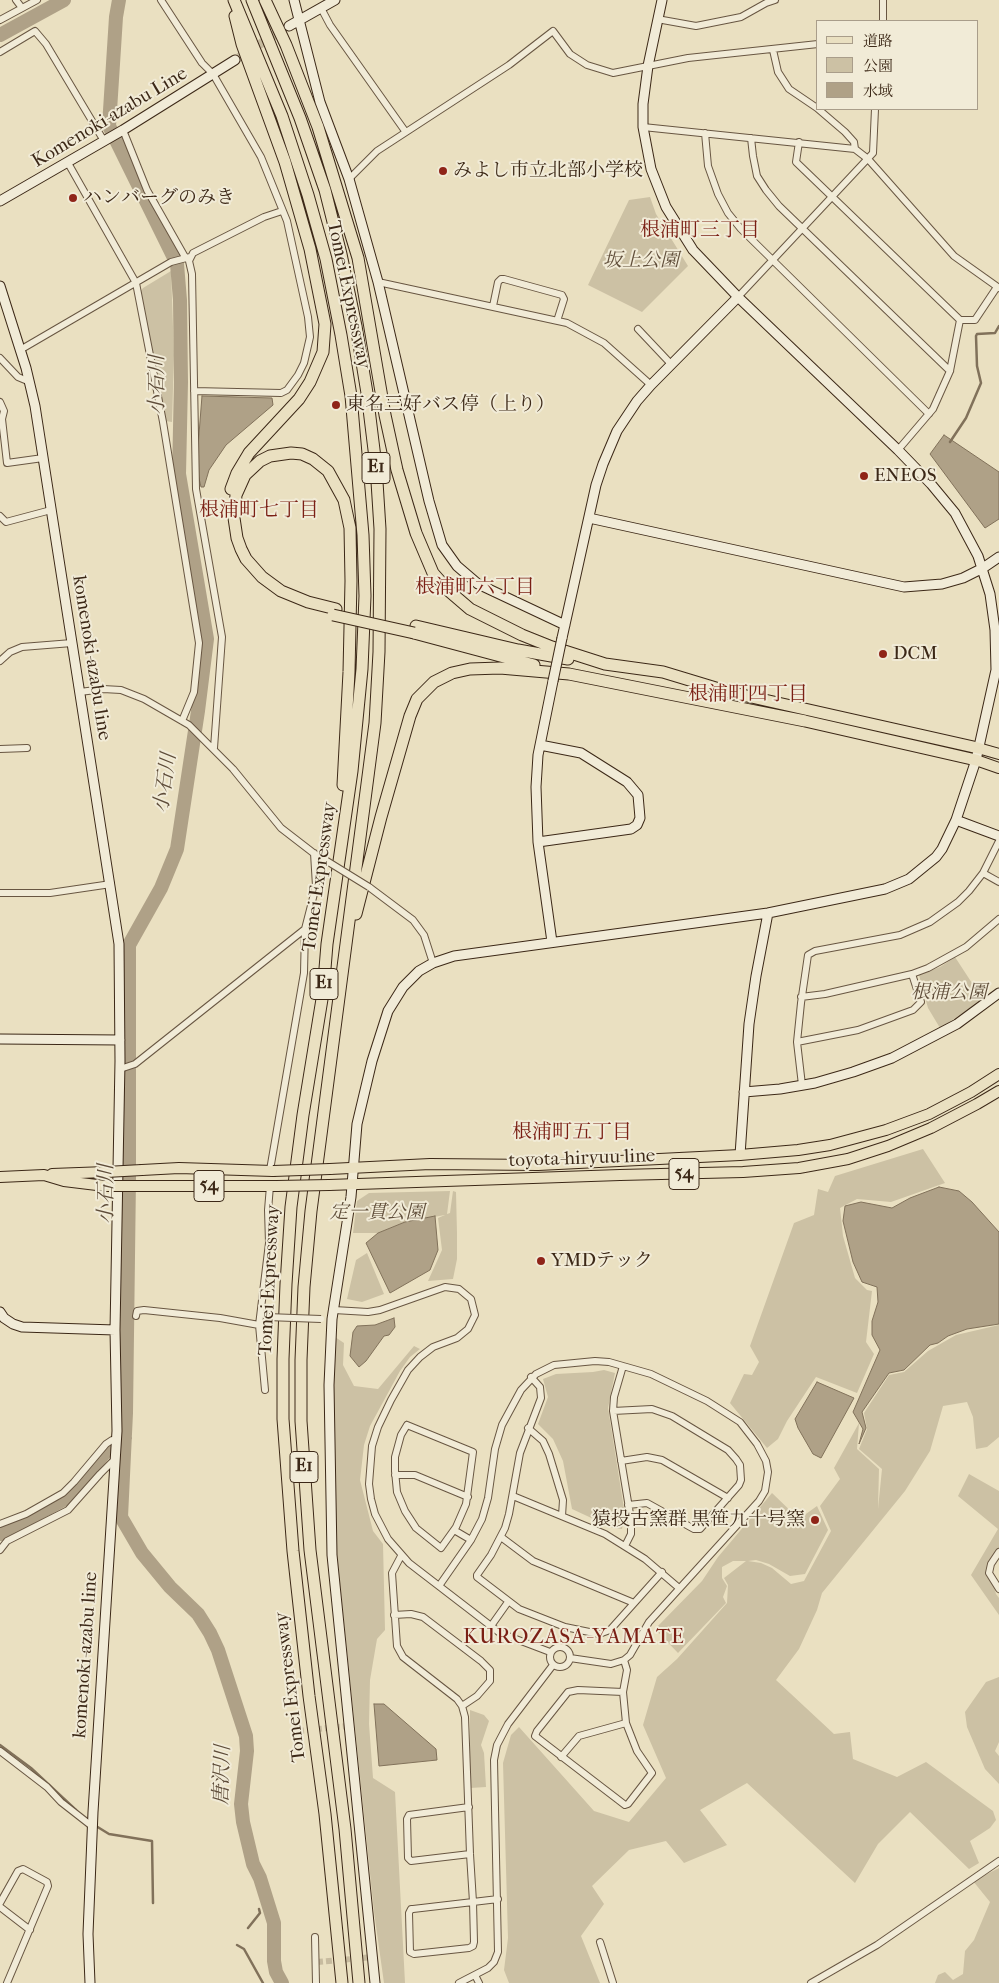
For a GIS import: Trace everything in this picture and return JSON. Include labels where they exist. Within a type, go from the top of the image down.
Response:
[{"type":"highway","points":[[232,0],[242,44],[284,162],[319,289],[325,324],[320,362],[310,382],[299,399],[249,453],[234,480],[227,514],[231,542],[244,568],[264,588],[289,602],[415,630],[518,650],[662,672],[729,692],[978,748]]},
{"type":"highway","name":"Tomei Expressway","points":[[232,0],[282,116],[308,195],[326,259],[348,379],[358,467],[363,535],[365,596],[362,669],[352,770],[327,944],[323,993],[303,1115],[291,1207],[286,1284],[284,1419],[293,1551],[309,1696],[325,1814],[342,1983]]},
{"type":"highway","name":"Tomei Expressway","points":[[252,0],[300,118],[325,190],[356,326],[367,393],[376,466],[380,529],[381,591],[378,670],[372,742],[322,1117],[305,1268],[301,1360],[301,1421],[310,1550],[345,1829],[360,1983]]},
{"type":"highway","points":[[265,0],[301,81],[338,190],[358,258],[397,470],[416,533],[433,573],[470,609],[522,635],[605,664]]},
{"type":"highway","points":[[327,944],[344,770],[349,672],[350,528],[340,489],[334,478],[321,464],[302,454],[291,453],[270,456],[260,461],[245,476],[236,495],[234,518],[241,549],[246,559],[262,577],[281,591],[334,612]]},
{"type":"highway","points":[[415,630],[569,674],[805,721],[976,760]]},
{"type":"highway","points":[[345,951],[404,734],[417,699],[434,682],[452,673],[470,669],[530,670],[569,674]]},
{"type":"main road","points":[[978,748],[999,754]]},
{"type":"main road","points":[[976,760],[999,768]]},
{"type":"main road","name":"toyota-hiryuu line","points":[[271,1170],[430,1164],[538,1164],[790,1151],[830,1145],[886,1130],[928,1114],[971,1092],[999,1074]]},
{"type":"main road","name":"toyota-hiryuu line","points":[[274,1186],[740,1172],[799,1168],[848,1159],[888,1146],[931,1128],[999,1091]]},
{"type":"main road","name":"54","points":[[4,1177],[179,1168],[271,1170]]},
{"type":"main road","name":"54","points":[[44,1175],[64,1181],[105,1186],[274,1186]]},
{"type":"street","points":[[16,0],[22,8]]},
{"type":"street","points":[[0,20],[37,0]]},
{"type":"street","points":[[161,0],[202,64],[214,74],[261,157],[287,221],[308,317],[310,337],[308,350],[298,375],[287,390],[281,393],[194,392]]},
{"type":"street","points":[[294,0],[320,102],[350,179],[378,282],[429,501],[442,545],[457,566],[478,584],[565,625]]},
{"type":"street","points":[[289,26],[335,0]]},
{"type":"street","points":[[375,1983],[374,1956],[354,1789],[332,1555],[329,1385],[333,1315],[352,1184],[357,1124],[388,1011],[398,994],[419,971],[433,963],[462,954],[768,913],[898,884],[916,875],[942,849],[956,820],[976,760],[996,670],[995,630],[990,594],[978,556],[955,513],[931,484],[898,450],[738,297],[694,250],[666,207],[651,169],[643,127],[643,104],[648,66],[662,0]]},
{"type":"street","points":[[658,19],[696,26],[740,17],[775,0]]},
{"type":"street","points":[[883,0],[883,20]]},
{"type":"street","points":[[321,8],[330,25],[405,131]]},
{"type":"street","points":[[0,52],[35,31],[46,44],[105,140]]},
{"type":"street","points":[[350,179],[377,151],[509,65],[553,31],[570,54],[587,65],[614,73],[688,58],[816,44]]},
{"type":"street","points":[[773,50],[778,72],[789,89],[816,107]]},
{"type":"street","name":"Komenoki-azabu Line","points":[[0,201],[68,163],[236,60]]},
{"type":"street","points":[[819,110],[845,132],[854,142],[855,149]]},
{"type":"street","points":[[552,942],[538,842],[536,787],[540,745],[596,485],[610,446],[625,419],[651,385],[738,297],[873,153],[875,110]]},
{"type":"street","points":[[643,127],[799,142],[855,149],[868,159],[954,256],[998,287],[976,320],[960,320],[796,162],[799,142]]},
{"type":"street","points":[[123,130],[147,190],[192,274],[196,489],[222,637],[214,748]]},
{"type":"street","points":[[705,133],[708,166],[722,204],[741,230],[929,414]]},
{"type":"street","points":[[751,138],[752,156],[757,176],[778,206],[950,371]]},
{"type":"street","points":[[68,163],[136,283],[163,422],[199,643],[194,692],[182,721]]},
{"type":"street","points":[[20,350],[171,262],[185,258],[264,217],[282,211]]},
{"type":"street","points":[[493,306],[498,282],[504,279],[562,295],[564,299],[557,320]]},
{"type":"street","points":[[378,282],[557,320],[568,324],[604,343],[651,385]]},
{"type":"street","name":"komenoki-azabu line","points":[[0,286],[30,382],[119,944],[122,1068],[115,1330],[116,1440],[93,1827],[88,1934],[90,1983]]},
{"type":"street","points":[[898,450],[929,414],[950,371],[960,320]]},
{"type":"street","points":[[638,329],[671,364]]},
{"type":"street","points":[[0,358],[18,377],[30,382]]},
{"type":"street","points":[[0,402],[4,411],[2,419],[7,463],[43,458]]},
{"type":"street","points":[[0,516],[6,522],[51,510]]},
{"type":"street","points":[[589,518],[904,587],[942,584],[963,578],[999,557]]},
{"type":"street","points":[[1,659],[22,647],[38,644],[72,643]]},
{"type":"street","points":[[80,692],[121,690],[144,699],[189,725],[214,748],[281,828],[314,853],[369,888],[413,920],[424,935],[433,963]]},
{"type":"street","points":[[538,842],[631,829],[637,825],[640,818],[638,794],[627,782],[581,753],[540,745]]},
{"type":"street","points":[[0,749],[28,748]]},
{"type":"street","points":[[956,820],[999,836]]},
{"type":"street","points":[[802,1085],[797,1042],[801,997],[807,959],[810,954],[900,935],[930,922],[958,902],[983,873],[999,841]]},
{"type":"street","points":[[271,1170],[304,973],[305,929],[316,886],[314,853]]},
{"type":"street","points":[[983,873],[999,882]]},
{"type":"street","points":[[0,893],[50,893],[111,884]]},
{"type":"street","points":[[740,1172],[744,1092],[756,976],[768,913]]},
{"type":"street","points":[[801,997],[825,994],[912,974],[956,954],[976,940],[999,919]]},
{"type":"street","points":[[122,1068],[135,1064],[305,929]]},
{"type":"street","points":[[797,1042],[858,1030],[913,1010],[921,1002],[912,974]]},
{"type":"street","points":[[744,1092],[802,1085],[853,1072],[906,1052],[957,1024],[999,993]]},
{"type":"street","points":[[0,1039],[120,1040]]},
{"type":"street","points":[[265,1390],[259,1325],[264,1316],[269,1243],[268,1210],[274,1186]]},
{"type":"street","points":[[264,1316],[321,1319],[333,1315],[380,1310],[446,1287],[464,1292],[473,1304],[474,1319],[465,1333],[427,1351],[408,1370],[384,1414],[372,1446],[369,1476],[371,1499],[381,1528],[401,1556],[506,1636],[550,1652]]},
{"type":"street","points":[[136,1316],[137,1311],[144,1310],[220,1318],[259,1325]]},
{"type":"street","points":[[1,1317],[12,1324],[22,1327],[115,1330]]},
{"type":"street","points":[[439,1586],[471,1540],[485,1510],[495,1450],[502,1425],[514,1402],[531,1377],[545,1368],[554,1365],[595,1361],[623,1366],[669,1382],[707,1401],[728,1414],[749,1431],[766,1461],[767,1483],[759,1501],[649,1622],[630,1655],[624,1660],[611,1664],[570,1658]]},
{"type":"street","points":[[623,1366],[614,1397],[613,1411],[631,1526],[631,1534],[625,1546]]},
{"type":"street","points":[[531,1377],[540,1386],[542,1394],[520,1453],[508,1518],[501,1537],[477,1576],[519,1609],[565,1627],[599,1634],[610,1630],[662,1572]]},
{"type":"street","points":[[613,1411],[650,1409],[672,1416],[728,1450],[740,1465],[739,1485],[700,1529],[697,1530],[647,1503],[628,1504]]},
{"type":"street","points":[[408,1425],[473,1452],[468,1497],[454,1530],[440,1548],[423,1535],[409,1518],[401,1503],[395,1475],[397,1447],[404,1427],[408,1425]]},
{"type":"street","points":[[528,1428],[543,1441],[550,1454],[563,1500],[562,1516]]},
{"type":"street","points":[[0,1524],[35,1510],[63,1493],[106,1444],[116,1440]]},
{"type":"street","points":[[621,1461],[647,1457],[662,1460],[728,1498]]},
{"type":"street","points":[[0,1550],[7,1541],[68,1510],[100,1474],[112,1462],[115,1462]]},
{"type":"street","points":[[395,1475],[412,1474],[468,1497]]},
{"type":"street","points":[[513,1496],[597,1529],[645,1559],[679,1588]]},
{"type":"street","points":[[454,1530],[471,1540]]},
{"type":"street","points":[[501,1537],[533,1561],[634,1603]]},
{"type":"street","points":[[999,1552],[991,1564],[990,1574],[999,1589]]},
{"type":"street","points":[[401,1556],[392,1573],[396,1642],[403,1657],[454,1696],[462,1706],[465,1717],[473,1902],[474,1942],[472,1947],[414,1954],[410,1952],[409,1913],[412,1909],[473,1902],[498,1899]]},
{"type":"street","points":[[491,1626],[508,1602]]},
{"type":"street","points":[[394,1615],[411,1614],[423,1617],[490,1670],[490,1681],[478,1696],[462,1706]]},
{"type":"street","points":[[564,1647],[569,1652],[570,1658],[568,1662],[563,1667],[553,1665],[550,1659],[550,1652],[554,1648],[564,1647]]},
{"type":"street","points":[[623,1692],[574,1691],[564,1695],[535,1734],[536,1737],[561,1757],[622,1804],[626,1805],[650,1777],[652,1772],[637,1750],[626,1724],[623,1692],[627,1670],[624,1660]]},
{"type":"street","points":[[458,1983],[491,1965],[498,1955],[495,1752],[505,1728],[553,1665]]},
{"type":"street","points":[[561,1757],[579,1736],[626,1724]]},
{"type":"street","points":[[0,1751],[48,1787],[61,1802],[93,1827]]},
{"type":"street","points":[[469,1807],[409,1815],[407,1819],[408,1858],[411,1861],[470,1854]]},
{"type":"street","points":[[811,1983],[876,1945],[999,1861]]},
{"type":"street","points":[[0,1903],[18,1871],[23,1869],[47,1882],[48,1886],[7,1983]]},
{"type":"street","points":[[0,1907],[30,1930]]},
{"type":"street","points":[[315,1937],[316,1983]]},
{"type":"street","points":[[600,1942],[613,1983]]},
{"type":"street","points":[[475,1975],[479,1983]]},
{"type":"green space","name":"坂上公園","points":[[650,197],[656,214],[688,266],[642,312],[588,285],[629,200]]},
{"type":"green space","points":[[171,271],[174,355],[172,422],[165,421],[140,292],[143,288]]},
{"type":"green space","name":"根浦公園","points":[[955,957],[983,1000],[940,1028],[928,1008],[919,975],[940,967]]},
{"type":"green space","points":[[923,1149],[945,1183],[891,1202],[857,1199],[840,1208],[843,1236],[855,1278],[867,1290],[872,1291],[866,1342],[874,1354],[857,1393],[816,1377],[787,1421],[778,1439],[767,1448],[730,1403],[744,1374],[752,1375],[759,1362],[750,1346],[794,1223],[814,1215],[818,1189],[828,1192],[835,1176]]},
{"type":"green space","name":"定一貫公園","points":[[450,1191],[447,1214],[450,1213],[453,1191],[456,1192],[457,1259],[453,1279],[428,1281],[442,1250],[438,1218],[445,1215],[405,1222],[378,1233],[353,1233],[357,1201],[369,1193]]},
{"type":"green space","points":[[367,1253],[384,1294],[362,1302],[347,1299],[356,1260]]},
{"type":"green space","points":[[999,1325],[999,1437],[987,1447],[976,1449],[973,1417],[967,1402],[943,1406],[930,1451],[905,1491],[822,1593],[817,1610],[799,1649],[776,1680],[834,1734],[850,1732],[853,1759],[897,1777],[926,1762],[993,1811],[996,1820],[990,1828],[970,1841],[979,1863],[969,1869],[910,1812],[878,1844],[855,1883],[747,1783],[700,1810],[727,1845],[684,1863],[666,1841],[629,1850],[592,1886],[604,1904],[581,1936],[600,1983],[509,1983],[504,1970],[508,1938],[503,1763],[511,1735],[519,1727],[594,1811],[629,1822],[666,1778],[643,1725],[657,1677],[677,1659],[727,1603],[728,1585],[724,1578],[746,1561],[733,1561],[722,1567],[722,1578],[727,1586],[723,1597],[726,1603],[678,1653],[655,1629],[702,1581],[718,1557],[772,1493],[799,1519],[817,1506],[828,1530],[805,1574],[790,1576],[769,1564],[756,1560],[748,1561],[761,1563],[772,1568],[791,1584],[804,1581],[831,1531],[820,1506],[840,1479],[834,1468],[859,1423],[857,1449],[879,1469],[878,1509],[882,1469],[859,1449],[867,1429],[864,1413],[889,1375],[904,1372],[928,1351],[956,1335]]},
{"type":"green space","points":[[335,1337],[344,1343],[343,1365],[354,1386],[378,1389],[414,1346],[420,1349],[410,1357],[400,1371],[370,1426],[364,1445],[360,1480],[373,1531],[383,1544],[385,1630],[377,1639],[370,1680],[369,1724],[373,1778],[395,1792],[405,1983],[384,1983],[374,1912],[337,1555],[332,1411]]},
{"type":"green space","points":[[604,1370],[615,1373],[608,1408],[625,1515],[622,1529],[613,1528],[572,1509],[563,1461],[553,1439],[538,1424],[548,1397],[543,1379],[556,1374]]},
{"type":"green space","points":[[969,1474],[999,1491],[999,1548],[988,1566],[996,1594],[999,1598],[999,1615],[971,1575],[998,1529],[958,1496]]},
{"type":"green space","points":[[999,1677],[999,1742],[995,1751],[999,1756],[999,1784],[985,1769],[967,1727],[965,1712],[986,1682]]},
{"type":"green space","points":[[470,1710],[484,1715],[489,1721],[481,1745],[484,1753],[486,1787],[470,1788]]},
{"type":"green space","points":[[999,1868],[999,1983],[935,1983],[938,1975],[945,1972],[953,1980],[963,1974],[965,1951],[974,1940],[990,1902],[973,1881]]},
{"type":"water","points":[[58,0],[70,0],[39,18],[35,12]]},
{"type":"water","points":[[117,0],[122,0],[119,45],[111,45],[114,12]]},
{"type":"water","points":[[202,396],[272,398],[273,405],[226,445],[209,470],[204,487],[201,487],[198,474]]},
{"type":"water","points":[[944,435],[999,472],[999,519],[985,528],[930,454]]},
{"type":"water","points":[[939,1187],[959,1191],[972,1202],[999,1232],[999,1324],[967,1329],[948,1336],[938,1343],[930,1345],[904,1370],[889,1373],[862,1412],[866,1428],[859,1444],[863,1429],[853,1412],[880,1350],[872,1335],[872,1321],[878,1302],[877,1287],[862,1282],[853,1262],[843,1221],[845,1206],[861,1202],[892,1208],[910,1198]]},
{"type":"water","points":[[435,1216],[438,1250],[430,1270],[390,1293],[366,1243],[378,1233],[405,1222]]},
{"type":"water","points":[[394,1318],[395,1327],[389,1335],[384,1336],[366,1361],[359,1367],[350,1356],[353,1332],[357,1326],[375,1325]]},
{"type":"water","points":[[817,1382],[854,1398],[821,1458],[813,1454],[795,1419]]},
{"type":"water","points":[[374,1704],[384,1704],[436,1749],[437,1760],[379,1766]]},
{"type":"waterway","points":[[0,35],[64,0]]},
{"type":"waterway","name":"小石川","points":[[119,0],[116,17],[109,126],[177,264],[180,300],[181,382],[179,474],[207,639],[177,849],[161,888],[129,945],[126,1413],[121,1517],[142,1553],[170,1587],[198,1614],[218,1650],[246,1736],[247,1751],[241,1804],[243,1822],[253,1864],[260,1878],[274,1923],[274,1961],[276,1972],[282,1983]]},
{"type":"waterway","points":[[950,442],[966,418],[981,383],[977,366],[976,336],[977,334],[995,333],[999,326]]},
{"type":"waterway","points":[[0,1534],[68,1497],[107,1450],[125,1438]]},
{"type":"waterway","points":[[0,1745],[31,1768],[76,1810]]},
{"type":"waterway","points":[[96,1826],[109,1834],[152,1841],[153,1903]]},
{"type":"waterway","points":[[248,1928],[260,1913],[259,1909]]},
{"type":"waterway","points":[[237,1945],[244,1949],[263,1983]]},
{"type":"tunnel","points":[[235,60],[284,29]]},
{"type":"tunnel","points":[[298,1731],[348,1726]]},
{"type":"tunnel","points":[[317,1962],[374,1957]]},
{"type":"place","name":"みよし市立北部小学校","points":[[443,171]]},
{"type":"place","name":"ハンバーグのみき","points":[[73,198]]},
{"type":"place","name":"東名三好バス停（上り）","points":[[336,405]]},
{"type":"place","name":"ENEOS","points":[[864,476]]},
{"type":"place","name":"DCM","points":[[883,654]]},
{"type":"place","name":"YMDテック","points":[[541,1261]]},
{"type":"place","name":"猿投古窯群 黒笹九十号窯","points":[[815,1520]]},
{"type":"district","name":"根浦町三丁目","points":[[700,231]]},
{"type":"district","name":"根浦町七丁目","points":[[259,511]]},
{"type":"district","name":"根浦町六丁目","points":[[475,588]]},
{"type":"district","name":"根浦町四丁目","points":[[748,695]]},
{"type":"district","name":"根浦町五丁目","points":[[572,1133]]},
{"type":"district","name":"KUROZASA-YAMATE","points":[[574,1638]]},
{"type":"water label","name":"唐沢川","points":[[223,1775]]}]
